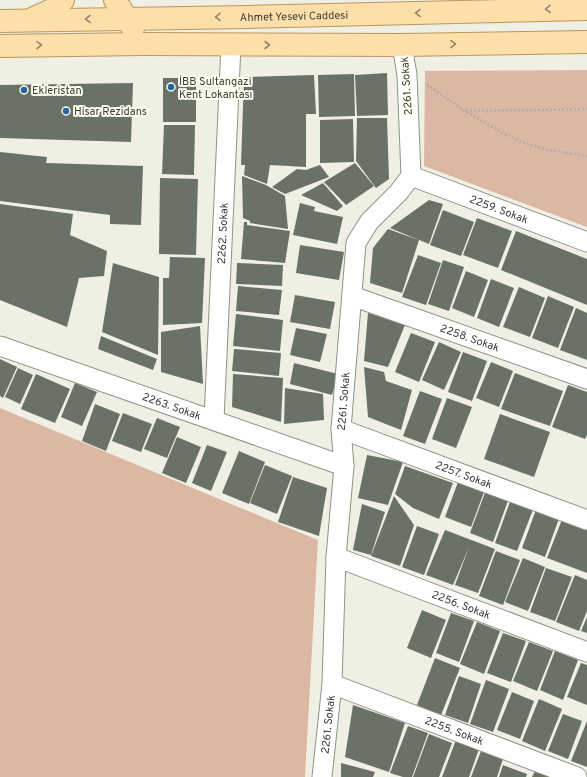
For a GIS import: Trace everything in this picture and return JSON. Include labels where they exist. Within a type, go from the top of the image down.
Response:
[{"type":"main road","points":[[28,20],[54,9],[63,0]]},
{"type":"main road","points":[[115,0],[144,44]]},
{"type":"main road","name":"Ahmet Yesevi Caddesi","points":[[0,21],[587,8]]},
{"type":"main road","points":[[0,46],[144,44],[402,45],[587,42]]},
{"type":"street","name":"2262. Sokak","points":[[214,420],[231,45]]},
{"type":"street","name":"2261. Sokak","points":[[322,777],[332,684],[336,557],[344,466],[341,429],[356,243],[369,222],[399,192],[411,176],[407,75],[402,45]]},
{"type":"street","name":"2259. Sokak","points":[[411,176],[587,242]]},
{"type":"street","name":"2258. Sokak","points":[[352,296],[587,380]]},
{"type":"street","name":"2263. Sokak","points":[[0,346],[344,466]]},
{"type":"street","name":"2257. Sokak","points":[[341,429],[587,520]]},
{"type":"street","name":"2256. Sokak","points":[[336,557],[587,652]]},
{"type":"street","name":"2255. Sokak","points":[[332,684],[577,777]]},
{"type":"path","points":[[407,75],[432,87],[465,111],[507,135],[525,143],[549,150],[587,156]]},
{"type":"path","points":[[465,111],[587,109]]},
{"type":"shaded area","points":[[587,70],[587,227],[424,166],[425,71]]},
{"type":"shaded area","points":[[0,408],[318,540],[305,777],[0,777]]},
{"type":"building","points":[[387,73],[388,115],[357,116],[355,75]]},
{"type":"building","points":[[354,74],[355,116],[319,117],[318,75]]},
{"type":"building","points":[[314,75],[316,114],[306,114],[306,167],[270,165],[267,184],[244,175],[245,165],[241,165],[244,77]]},
{"type":"building","points":[[163,78],[196,78],[196,122],[163,122]]},
{"type":"building","name":"Hisar Rezidans","points":[[133,83],[131,142],[0,138],[0,85]]},
{"type":"building","points":[[357,118],[387,118],[389,179],[376,188],[356,161]]},
{"type":"building","points":[[353,119],[354,162],[320,163],[320,120]]},
{"type":"building","points":[[164,125],[195,125],[194,175],[162,174]]},
{"type":"building","points":[[0,152],[47,157],[46,163],[143,166],[141,225],[110,224],[110,215],[0,201]]},
{"type":"building","points":[[355,163],[374,186],[346,205],[324,182]]},
{"type":"building","points":[[320,165],[329,177],[285,194],[272,187],[297,169],[306,170]]},
{"type":"building","points":[[242,176],[266,185],[285,196],[288,229],[250,223],[250,221],[243,218]]},
{"type":"building","points":[[160,178],[198,179],[196,255],[159,254]]},
{"type":"building","points":[[323,183],[343,206],[337,211],[301,195]]},
{"type":"building","points":[[429,200],[443,204],[429,244],[390,228]]},
{"type":"building","points":[[300,203],[315,207],[314,211],[343,217],[337,244],[293,235]]},
{"type":"building","points":[[0,204],[73,214],[70,235],[107,251],[104,276],[79,278],[67,327],[0,300]]},
{"type":"building","points":[[443,210],[474,222],[461,256],[430,245]]},
{"type":"building","points":[[477,218],[512,231],[498,268],[463,255]]},
{"type":"building","points":[[244,222],[247,222],[247,225],[290,231],[285,263],[241,259]]},
{"type":"building","points":[[388,229],[419,240],[402,293],[370,283],[373,248]]},
{"type":"building","points":[[516,231],[587,259],[587,305],[501,270]]},
{"type":"building","points":[[300,245],[344,252],[339,280],[296,273]]},
{"type":"building","points":[[418,255],[441,263],[426,305],[402,297]]},
{"type":"building","points":[[170,257],[205,258],[202,323],[163,325],[163,278],[169,278]]},
{"type":"building","points":[[443,260],[464,267],[449,311],[428,304]]},
{"type":"building","points":[[113,263],[159,277],[158,355],[102,332]]},
{"type":"building","points":[[237,263],[283,265],[282,286],[236,284]]},
{"type":"building","points":[[466,271],[488,280],[474,317],[452,308]]},
{"type":"building","points":[[491,279],[514,288],[499,327],[477,318]]},
{"type":"building","points":[[238,286],[282,290],[279,315],[236,311]]},
{"type":"building","points":[[519,287],[545,298],[530,337],[503,327]]},
{"type":"building","points":[[295,295],[335,302],[330,329],[290,322]]},
{"type":"building","points":[[548,296],[574,307],[558,348],[532,338]]},
{"type":"building","points":[[576,308],[587,313],[587,360],[560,350]]},
{"type":"building","points":[[368,313],[405,325],[388,367],[364,361]]},
{"type":"building","points":[[236,314],[283,320],[280,351],[233,346]]},
{"type":"building","points":[[200,326],[203,384],[161,372],[161,332]]},
{"type":"building","points":[[296,328],[327,334],[320,362],[290,355]]},
{"type":"building","points":[[411,333],[435,342],[419,382],[395,372]]},
{"type":"building","points":[[101,336],[157,359],[153,370],[98,349]]},
{"type":"building","points":[[439,342],[461,352],[444,390],[422,380]]},
{"type":"building","points":[[234,349],[281,353],[279,376],[232,371]]},
{"type":"building","points":[[463,352],[487,361],[472,401],[448,392]]},
{"type":"building","points":[[0,359],[17,367],[3,398],[0,396]]},
{"type":"building","points":[[491,362],[513,371],[499,407],[476,398]]},
{"type":"building","points":[[294,363],[338,374],[332,395],[290,384]]},
{"type":"building","points":[[364,367],[384,372],[386,381],[412,390],[401,430],[368,417]]},
{"type":"building","points":[[18,368],[33,375],[20,404],[5,397]]},
{"type":"building","points":[[515,373],[563,391],[550,426],[501,409]]},
{"type":"building","points":[[36,374],[70,389],[55,423],[21,409]]},
{"type":"building","points":[[233,374],[283,378],[281,422],[232,407]]},
{"type":"building","points":[[75,383],[97,392],[82,426],[61,417]]},
{"type":"building","points":[[568,385],[587,392],[587,435],[585,439],[552,427]]},
{"type":"building","points":[[285,388],[323,394],[324,420],[284,424]]},
{"type":"building","points":[[420,391],[442,399],[425,444],[403,436]]},
{"type":"building","points":[[447,398],[472,407],[456,448],[432,439]]},
{"type":"building","points":[[95,404],[120,414],[106,451],[82,441]]},
{"type":"building","points":[[123,413],[152,424],[141,452],[112,441]]},
{"type":"building","points":[[500,414],[550,432],[534,477],[484,459]]},
{"type":"building","points":[[157,418],[180,427],[167,458],[144,449]]},
{"type":"building","points":[[177,437],[201,447],[186,483],[162,473]]},
{"type":"building","points":[[207,445],[227,452],[211,491],[192,483]]},
{"type":"building","points":[[239,451],[265,462],[249,504],[222,493]]},
{"type":"building","points":[[367,455],[403,462],[388,505],[358,498]]},
{"type":"building","points":[[265,465],[292,476],[277,514],[250,503]]},
{"type":"building","points":[[405,466],[453,483],[439,519],[413,508],[395,494]]},
{"type":"building","points":[[293,477],[327,488],[319,536],[278,522]]},
{"type":"building","points":[[458,482],[484,492],[471,527],[445,517]]},
{"type":"building","points":[[486,490],[509,498],[493,542],[470,533]]},
{"type":"building","points":[[394,496],[414,525],[400,566],[371,556]]},
{"type":"building","points":[[511,499],[534,507],[517,551],[495,543]]},
{"type":"building","points":[[362,504],[385,512],[371,555],[353,550]]},
{"type":"building","points":[[537,507],[560,516],[545,557],[522,548]]},
{"type":"building","points":[[563,517],[587,526],[587,573],[547,558]]},
{"type":"building","points":[[417,526],[439,534],[424,575],[402,567]]},
{"type":"building","points":[[445,530],[495,549],[478,593],[455,585],[469,547],[453,585],[426,575]]},
{"type":"building","points":[[496,551],[520,560],[503,605],[479,596]]},
{"type":"building","points":[[523,558],[545,567],[528,611],[505,602]]},
{"type":"building","points":[[546,568],[572,577],[555,621],[530,612]]},
{"type":"building","points":[[575,575],[587,580],[587,611],[579,631],[556,622]]},
{"type":"building","points":[[422,610],[446,620],[431,658],[407,648]]},
{"type":"building","points":[[451,613],[474,621],[459,662],[436,653]]},
{"type":"building","points":[[587,617],[587,633],[581,631]]},
{"type":"building","points":[[477,622],[500,631],[484,674],[460,664]]},
{"type":"building","points":[[503,633],[526,641],[511,682],[487,673]]},
{"type":"building","points":[[529,642],[553,651],[537,691],[513,681]]},
{"type":"building","points":[[555,651],[578,660],[563,700],[540,690]]},
{"type":"building","points":[[435,658],[460,668],[441,715],[417,705]]},
{"type":"building","points":[[581,663],[587,665],[587,705],[567,697]]},
{"type":"building","points":[[459,676],[481,684],[468,723],[445,715]]},
{"type":"building","points":[[486,680],[509,689],[493,732],[470,724]]},
{"type":"building","points":[[512,692],[534,701],[520,739],[497,730]]},
{"type":"building","points":[[539,699],[562,709],[545,751],[522,741]]},
{"type":"building","points":[[353,705],[405,723],[389,772],[345,757]]},
{"type":"building","points":[[563,714],[582,721],[568,759],[548,751]]},
{"type":"building","points":[[587,721],[587,767],[571,761]]},
{"type":"building","points":[[408,726],[428,733],[412,777],[403,777],[390,773]]},
{"type":"building","points":[[429,734],[452,743],[439,777],[413,777]]},
{"type":"building","points":[[456,740],[479,749],[469,777],[442,777]]},
{"type":"building","points":[[481,751],[503,759],[497,777],[471,777]]},
{"type":"building","points":[[341,763],[375,772],[373,777],[341,777]]},
{"type":"building","points":[[503,765],[527,774],[526,777],[499,777]]},
{"type":"building","points":[[535,771],[550,777],[532,777]]},
{"type":"place","name":"İBB Sultangazi Kent Lokantası","points":[[171,87]]},
{"type":"place","name":"Ekleristan","points":[[24,90]]},
{"type":"place","name":"Hisar Rezidans","points":[[66,111]]}]
